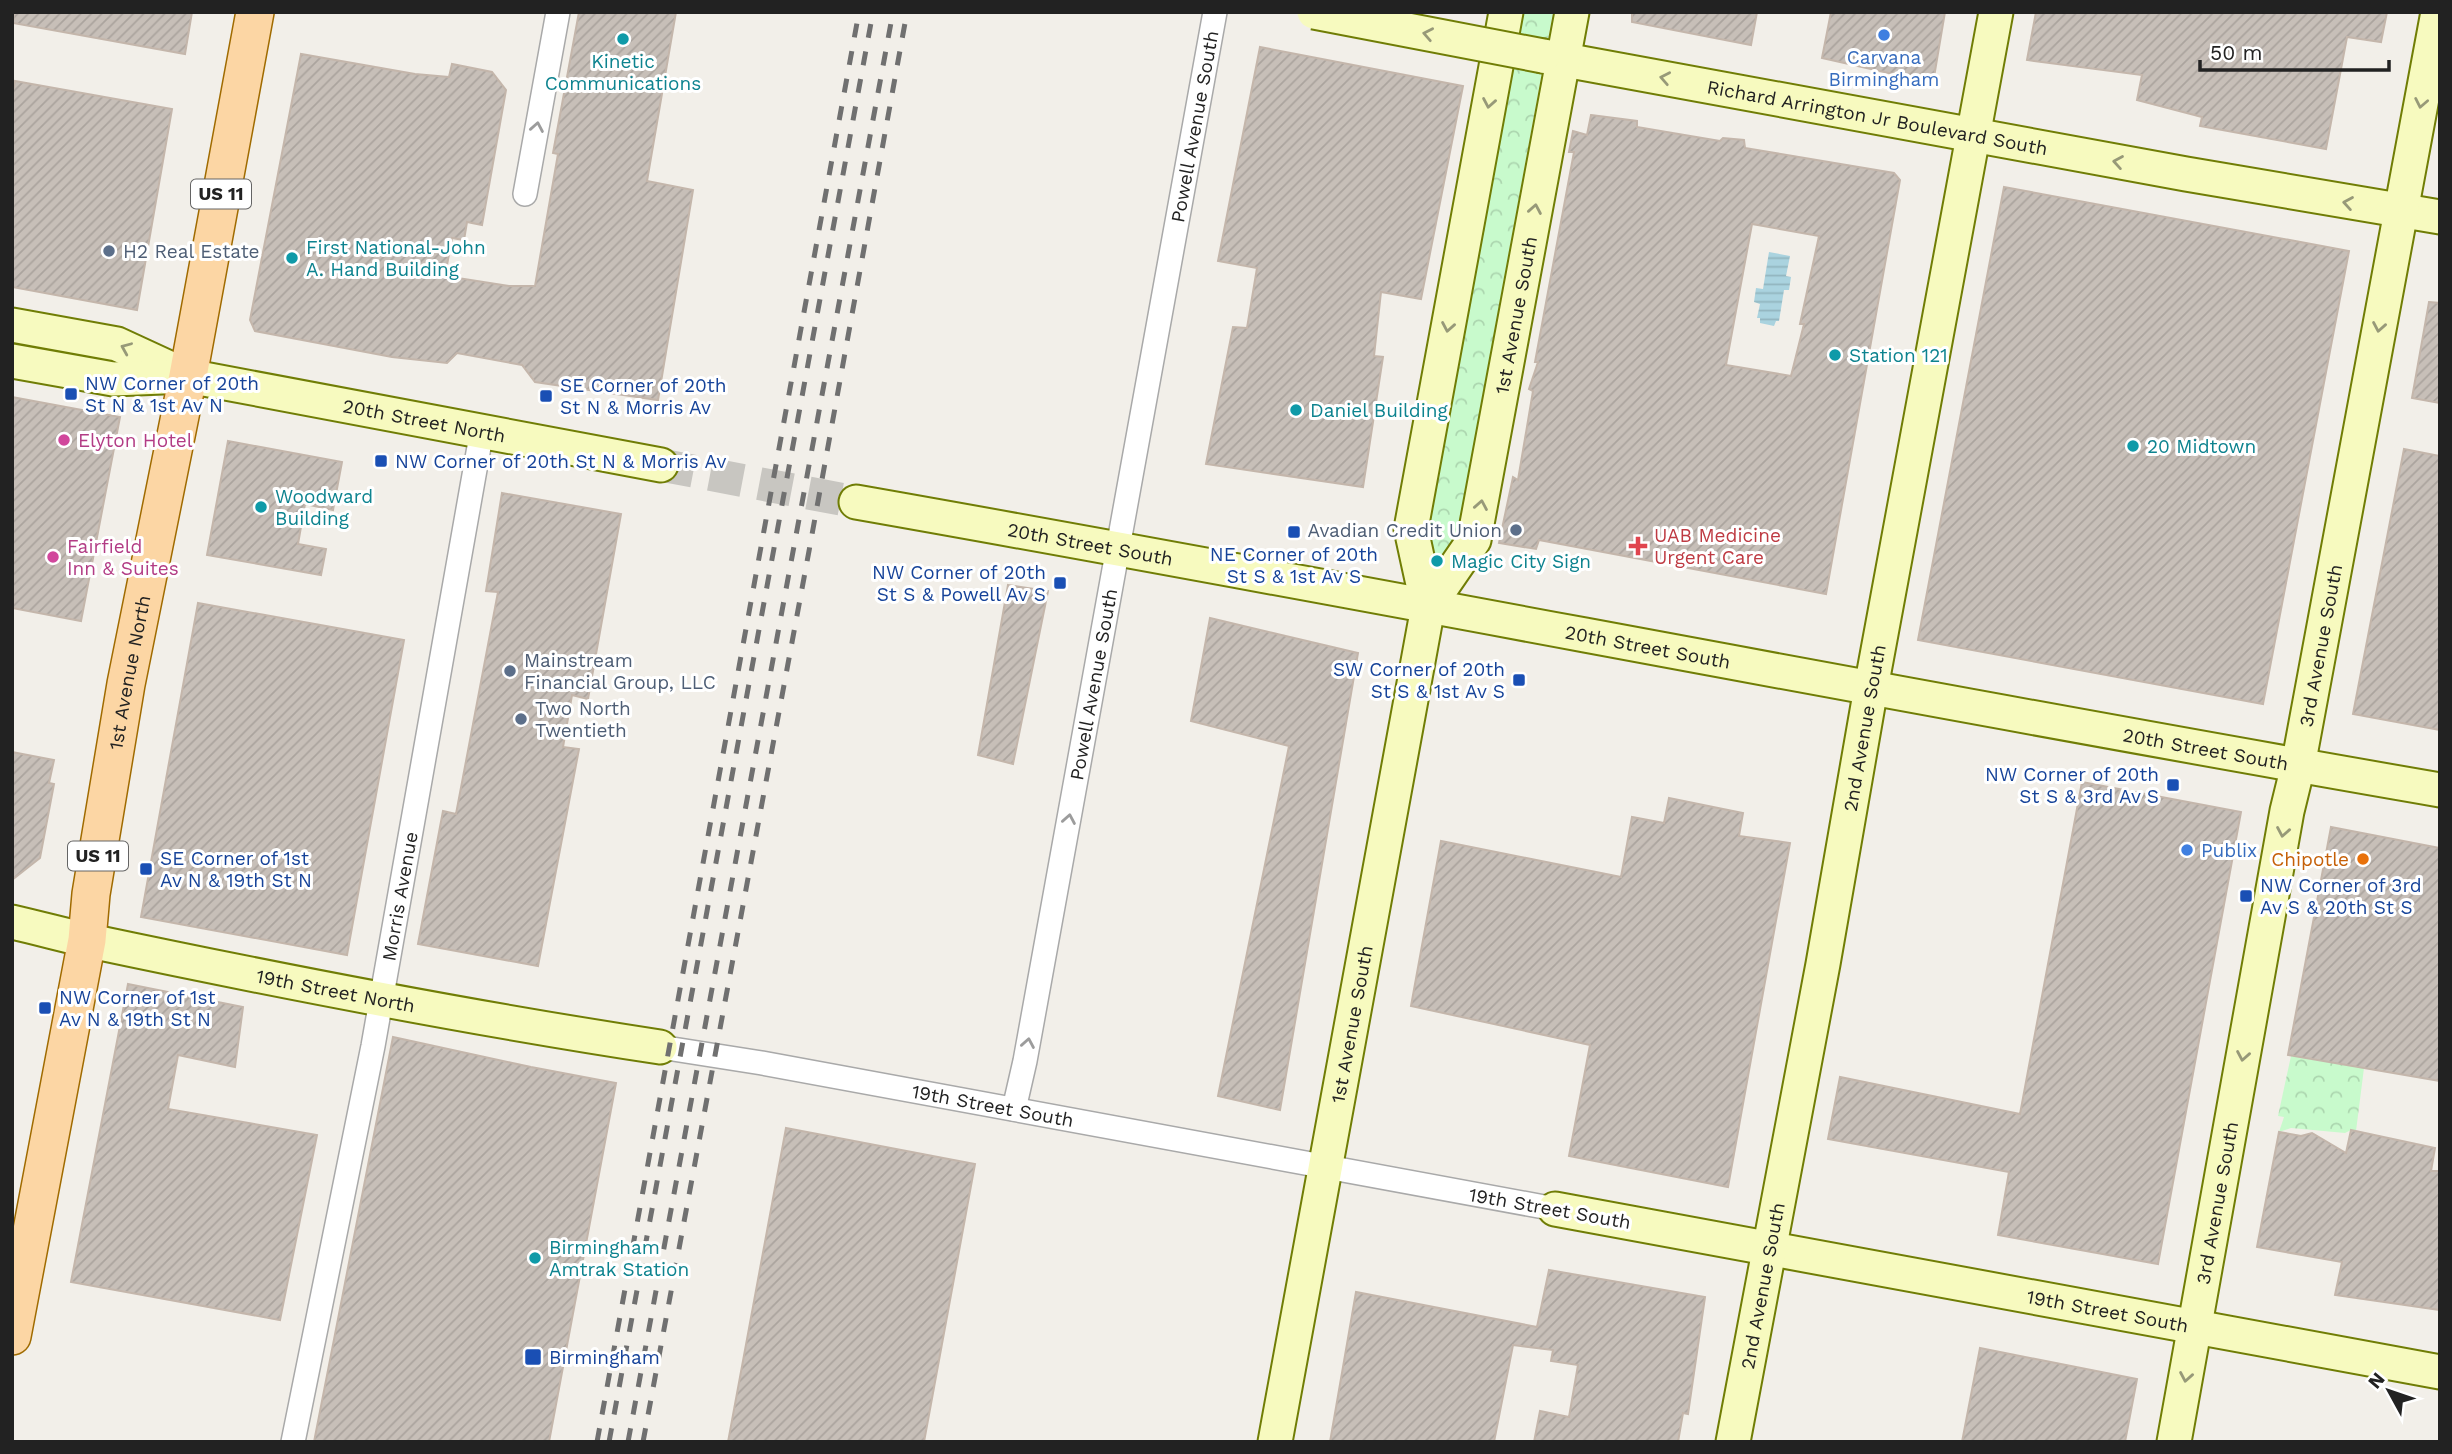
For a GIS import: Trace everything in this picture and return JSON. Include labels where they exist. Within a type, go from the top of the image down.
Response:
[{"type":"main road","name":"1st Avenue North","points":[[12,1336],[87,940],[91,894],[126,684],[188,376],[255,12]]},
{"type":"street","points":[[525,194],[558,12]]},
{"type":"street","name":"Powell Avenue South","points":[[1014,1109],[1025,1061],[1215,12]]},
{"type":"street","name":"Richard Arrington Jr Boulevard South","points":[[1314,12],[1973,136],[2440,217]]},
{"type":"street","name":"1st Avenue South","points":[[1275,1442],[1428,607],[1411,529],[1506,12]]},
{"type":"street","name":"1st Avenue South","points":[[1428,607],[1474,540],[1553,57],[1572,12]]},
{"type":"street","name":"2nd Avenue South","points":[[1732,1442],[1770,1248],[1996,12]]},
{"type":"street","name":"3rd Avenue South","points":[[2174,1442],[2287,811],[2298,766],[2438,12]]},
{"type":"street","name":"20th Street North","points":[[12,325],[117,344],[188,376]]},
{"type":"street","name":"20th Street North","points":[[12,361],[113,379],[188,376],[661,465]]},
{"type":"street","name":"Morris Avenue","points":[[293,1442],[382,999],[482,430]]},
{"type":"street","name":"20th Street South","points":[[856,502],[2440,790]]},
{"type":"street","name":"19th Street North","points":[[12,922],[87,940],[382,999],[660,1047]]},
{"type":"street","name":"19th Street South","points":[[660,1047],[762,1063],[2440,1371]]},
{"type":"green space","points":[[1519,12],[1553,12],[1457,535],[1437,561],[1424,530]]},
{"type":"green space","points":[[2291,1056],[2364,1068],[2356,1131],[2345,1133],[2291,1128],[2279,1132],[2284,1117],[2278,1116]]},
{"type":"water","points":[[1769,252],[1790,256],[1786,276],[1791,277],[1789,290],[1784,290],[1779,321],[1776,321],[1774,326],[1760,323],[1760,318],[1757,318],[1760,304],[1754,302],[1756,288],[1763,289]]},
{"type":"building","points":[[14,12],[192,12],[185,54],[13,23]]},
{"type":"building","points":[[579,12],[676,12],[647,181],[693,190],[658,400],[535,382],[522,365],[457,353],[447,363],[392,357],[255,331],[250,320],[301,54],[415,74],[449,77],[452,64],[492,72],[506,90],[482,225],[467,222],[464,240],[452,238],[445,276],[509,286],[535,286],[558,154],[553,153]]},
{"type":"building","points":[[1632,12],[1757,12],[1751,45],[1632,22]]},
{"type":"building","name":"Carvana Birmingham","points":[[1831,12],[1945,12],[1933,83],[1822,58]]},
{"type":"building","points":[[2036,12],[2387,12],[2381,42],[2347,37],[2326,149],[2200,126],[2202,117],[2137,100],[2142,75],[2027,60]]},
{"type":"building","points":[[1260,47],[1463,86],[1421,299],[1381,292],[1374,356],[1383,357],[1363,487],[1206,464],[1233,327],[1247,328],[1257,268],[1218,261]]},
{"type":"building","points":[[15,81],[172,109],[137,310],[12,287],[12,94]]},
{"type":"building","name":"Station 121","points":[[1591,115],[1637,121],[1637,127],[1720,141],[1723,138],[1744,140],[1745,148],[1894,173],[1900,180],[1826,594],[1539,540],[1536,549],[1499,543],[1513,477],[1518,480],[1533,391],[1529,389],[1538,362],[1535,362],[1574,152],[1569,152],[1573,131],[1587,135]],"holes":[[[1752,224],[1819,236],[1800,324],[1804,324],[1791,376],[1726,365]]]},
{"type":"building","name":"20 Midtown","points":[[2004,187],[2349,251],[2263,704],[1918,640]]},
{"type":"building","points":[[2429,302],[2440,303],[2440,403],[2412,398]]},
{"type":"building","points":[[12,397],[120,417],[81,621],[12,608]]},
{"type":"building","name":"Woodward Building","points":[[228,441],[342,462],[333,510],[305,504],[298,544],[326,549],[321,575],[207,555]]},
{"type":"building","points":[[2404,449],[2440,456],[2440,730],[2353,714]]},
{"type":"building","points":[[502,493],[621,514],[588,699],[572,695],[563,747],[579,749],[538,966],[418,944],[443,811],[456,814],[498,592],[486,591]]},
{"type":"building","points":[[1008,585],[1048,591],[1013,764],[978,755]]},
{"type":"building","points":[[198,603],[404,640],[347,955],[141,917]]},
{"type":"building","points":[[1210,618],[1358,653],[1280,1110],[1218,1096],[1289,746],[1191,721]]},
{"type":"building","points":[[12,752],[54,760],[49,783],[54,784],[40,858],[12,880]]},
{"type":"building","points":[[2082,782],[2241,812],[2158,1264],[1998,1235],[2009,1172],[1828,1139],[1840,1077],[2020,1114]]},
{"type":"building","points":[[1669,798],[1743,813],[1739,836],[1790,843],[1728,1187],[1569,1156],[1590,1045],[1411,1006],[1441,841],[1621,877],[1632,817],[1664,823]]},
{"type":"building","points":[[2331,827],[2440,848],[2440,1081],[2288,1055]]},
{"type":"building","points":[[128,984],[243,1007],[235,1067],[178,1055],[168,1109],[317,1135],[280,1320],[71,1282]]},
{"type":"building","points":[[393,1037],[616,1083],[549,1442],[314,1442]]},
{"type":"building","points":[[786,1128],[975,1164],[924,1442],[728,1442]]},
{"type":"building","points":[[2351,1130],[2435,1148],[2431,1171],[2440,1171],[2440,1310],[2335,1295],[2342,1262],[2257,1247],[2279,1132],[2301,1136],[2312,1133],[2346,1153]]},
{"type":"building","points":[[1549,1270],[1705,1297],[1688,1414],[1683,1413],[1678,1442],[1534,1442],[1540,1411],[1569,1417],[1578,1365],[1551,1361],[1553,1350],[1513,1345],[1494,1442],[1330,1442],[1356,1292],[1537,1327]]},
{"type":"building","points":[[1980,1348],[2137,1379],[2125,1442],[1962,1442]]},
{"type":"tunnel","points":[[661,465],[856,502]]},
{"type":"railway","points":[[597,1442],[859,12]]},
{"type":"railway","points":[[609,1442],[873,12]]},
{"type":"railway","points":[[628,1442],[893,12]]},
{"type":"railway","points":[[643,1442],[907,12]]},
{"type":"place","name":"Carvana Birmingham","points":[[1884,35]]},
{"type":"place","name":"Kinetic Communications","points":[[623,39]]},
{"type":"place","name":"H2 Real Estate","points":[[109,251]]},
{"type":"place","name":"First National-John A. Hand Building","points":[[292,258]]},
{"type":"place","name":"Station 121","points":[[1835,355]]},
{"type":"place","name":"NW Corner of 20th St N & 1st Av N","points":[[71,394]]},
{"type":"place","name":"SE Corner of 20th St N & Morris Av","points":[[546,396]]},
{"type":"place","name":"Daniel Building","points":[[1296,410]]},
{"type":"place","name":"Elyton Hotel","points":[[64,440]]},
{"type":"place","name":"20 Midtown","points":[[2133,446]]},
{"type":"place","name":"NW Corner of 20th St N & Morris Av","points":[[381,461]]},
{"type":"place","name":"Woodward Building","points":[[261,507]]},
{"type":"place","name":"Avadian Credit Union","points":[[1516,530]]},
{"type":"place","name":"NE Corner of 20th St S & 1st Av S","points":[[1294,532]]},
{"type":"place","name":"UAB Medicine Urgent Care","points":[[1638,546]]},
{"type":"place","name":"Fairfield Inn & Suites","points":[[53,557]]},
{"type":"place","name":"Magic City Sign","points":[[1437,561]]},
{"type":"place","name":"NW Corner of 20th St S & Powell Av S","points":[[1060,583]]},
{"type":"place","name":"Mainstream Financial Group, LLC","points":[[510,671]]},
{"type":"place","name":"SW Corner of 20th St S & 1st Av S","points":[[1519,680]]},
{"type":"place","name":"Two North Twentieth","points":[[521,719]]},
{"type":"place","name":"NW Corner of 20th St S & 3rd Av S","points":[[2173,785]]},
{"type":"place","name":"Publix","points":[[2187,850]]},
{"type":"place","name":"Chipotle","points":[[2363,859]]},
{"type":"place","name":"SE Corner of 1st Av N & 19th St N","points":[[146,869]]},
{"type":"place","name":"NW Corner of 3rd Av S & 20th St S","points":[[2246,896]]},
{"type":"place","name":"NW Corner of 1st Av N & 19th St N","points":[[45,1008]]},
{"type":"place","name":"Birmingham Amtrak Station","points":[[535,1258]]},
{"type":"place","name":"Birmingham","points":[[533,1357]]}]
